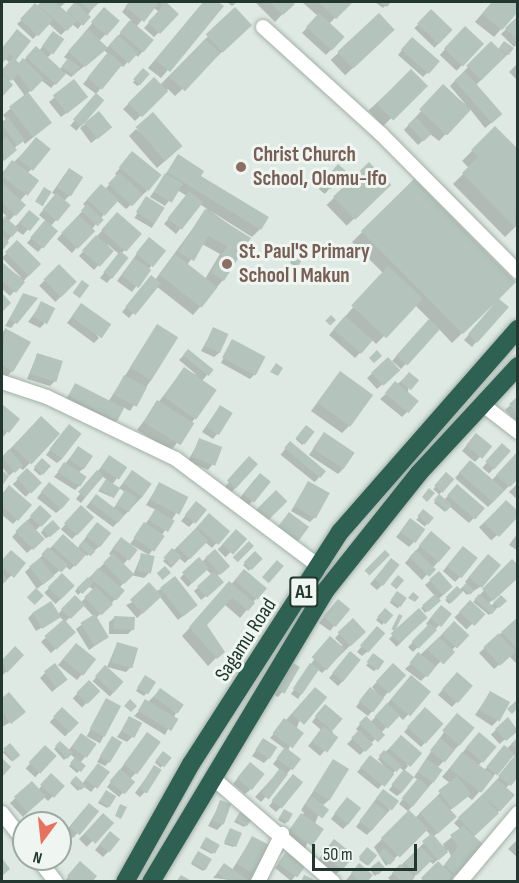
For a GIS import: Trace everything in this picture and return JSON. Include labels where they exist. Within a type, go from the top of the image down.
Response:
[{"type":"highway","name":"Sagamu Road","points":[[124,882],[191,764],[320,567],[340,532],[401,458],[518,329]]},
{"type":"highway","name":"Sagamu Road","points":[[152,882],[326,590],[419,473],[518,366]]},
{"type":"street","points":[[263,27],[381,134],[518,272]]},
{"type":"street","points":[[2,382],[47,397],[176,459],[320,567]]},
{"type":"street","points":[[482,404],[518,432]]},
{"type":"street","points":[[213,778],[282,834],[333,882]]},
{"type":"street","points":[[460,882],[518,813]]},
{"type":"street","points":[[258,882],[282,834]]},
{"type":"building","points":[[41,2],[55,2],[77,21],[67,31],[38,5]]},
{"type":"building","points":[[75,2],[91,17],[83,26],[67,11]]},
{"type":"building","points":[[80,2],[100,2],[90,11]]},
{"type":"building","points":[[129,2],[158,4],[144,22],[125,7]]},
{"type":"building","points":[[158,2],[166,2],[179,14],[160,34],[148,22],[163,6]]},
{"type":"building","points":[[203,2],[218,2],[224,6],[170,72],[155,60]]},
{"type":"building","points":[[269,2],[292,2],[295,4],[283,15]]},
{"type":"building","points":[[318,2],[353,2],[336,19]]},
{"type":"building","points":[[379,2],[391,2],[387,7]]},
{"type":"building","points":[[492,2],[518,2],[518,12],[502,30],[482,14]]},
{"type":"building","points":[[35,3],[53,20],[38,36],[20,19]]},
{"type":"building","points":[[104,7],[120,21],[107,36],[91,22]]},
{"type":"building","points":[[235,7],[252,25],[223,53],[206,34]]},
{"type":"building","points":[[431,9],[453,30],[439,44],[417,23]]},
{"type":"building","points":[[319,13],[345,37],[332,51],[306,27]]},
{"type":"building","points":[[379,13],[395,30],[353,69],[337,52]]},
{"type":"building","points":[[518,16],[518,41],[505,28]]},
{"type":"building","points":[[130,20],[154,40],[143,52],[120,32]]},
{"type":"building","points":[[465,26],[484,44],[463,66],[444,49]]},
{"type":"building","points":[[17,29],[31,41],[16,60],[19,63],[23,58],[44,79],[31,92],[18,74],[11,81],[2,72],[13,57],[10,54],[2,64],[2,48]]},
{"type":"building","points":[[88,29],[108,48],[85,67],[68,51]]},
{"type":"building","points":[[53,31],[64,39],[53,55],[42,46]]},
{"type":"building","points":[[118,35],[138,53],[129,63],[109,45]]},
{"type":"building","points":[[412,37],[440,61],[429,74],[401,50]]},
{"type":"building","points":[[205,39],[220,53],[185,91],[170,77]]},
{"type":"building","points":[[491,41],[506,56],[481,81],[466,66]]},
{"type":"building","points":[[504,41],[514,48],[509,55],[499,48]]},
{"type":"building","points":[[36,46],[66,74],[56,85],[26,57]]},
{"type":"building","points":[[108,52],[123,64],[102,90],[87,78]]},
{"type":"building","points":[[68,58],[80,67],[73,76],[61,67]]},
{"type":"building","points":[[143,68],[150,74],[140,85],[133,79]]},
{"type":"building","points":[[411,69],[428,86],[393,121],[376,104]]},
{"type":"building","points":[[465,71],[502,114],[492,123],[454,80]]},
{"type":"building","points":[[2,73],[13,85],[2,97]]},
{"type":"building","points":[[154,77],[168,91],[142,117],[128,103]]},
{"type":"building","points":[[74,79],[88,97],[67,114],[53,96]]},
{"type":"building","points":[[443,84],[471,110],[447,136],[419,110]]},
{"type":"building","points":[[28,92],[52,123],[33,138],[9,107]]},
{"type":"building","points":[[96,93],[104,100],[81,127],[73,119]]},
{"type":"building","points":[[99,111],[112,127],[97,139],[84,123]]},
{"type":"building","points":[[153,112],[183,146],[165,161],[136,127]]},
{"type":"building","points":[[7,116],[25,140],[17,146],[2,125]]},
{"type":"building","points":[[416,117],[432,134],[424,141],[408,125]]},
{"type":"building","points":[[495,126],[518,149],[515,228],[462,173],[478,157],[471,150]]},
{"type":"building","points":[[6,137],[17,150],[4,161],[2,140]]},
{"type":"building","points":[[36,137],[51,149],[33,171],[18,159]]},
{"type":"building","points":[[132,151],[162,175],[148,191],[119,167]]},
{"type":"building","points":[[178,154],[204,171],[201,176],[269,217],[261,230],[167,172]]},
{"type":"building","points":[[12,160],[39,180],[28,196],[2,176]]},
{"type":"building","points":[[369,162],[391,185],[355,220],[333,197]]},
{"type":"building","points":[[338,164],[346,171],[331,189],[322,182]]},
{"type":"building","points":[[69,168],[83,177],[71,197],[56,187]]},
{"type":"building","points":[[119,172],[143,195],[132,206],[108,184]]},
{"type":"building","points":[[165,173],[183,184],[172,203],[154,192]]},
{"type":"building","points":[[414,179],[516,282],[499,299],[509,307],[477,343],[468,334],[494,304],[463,334],[361,231]]},
{"type":"building","points":[[2,183],[26,205],[16,216],[2,203]]},
{"type":"building","points":[[101,184],[119,200],[105,216],[87,200]]},
{"type":"building","points":[[44,187],[52,192],[43,206],[35,201]]},
{"type":"building","points":[[189,191],[203,202],[182,230],[167,219]]},
{"type":"building","points":[[56,193],[71,205],[58,221],[43,209]]},
{"type":"building","points":[[146,196],[165,208],[155,224],[136,212]]},
{"type":"building","points":[[87,204],[104,220],[98,226],[81,211]]},
{"type":"building","points":[[205,209],[251,238],[224,281],[211,272],[227,246],[208,236],[194,261],[178,252]]},
{"type":"building","points":[[29,210],[40,219],[30,231],[19,222]]},
{"type":"building","points":[[117,212],[142,234],[126,252],[101,230]]},
{"type":"building","points":[[79,215],[95,231],[78,249],[61,233]]},
{"type":"building","points":[[4,216],[19,229],[12,237],[2,229]]},
{"type":"building","points":[[45,220],[58,231],[43,249],[30,238]]},
{"type":"building","points":[[96,235],[114,251],[100,267],[82,251]]},
{"type":"building","points":[[2,236],[9,242],[2,251]]},
{"type":"building","points":[[149,237],[166,251],[153,267],[136,253]]},
{"type":"building","points":[[17,240],[41,264],[29,276],[5,252]]},
{"type":"building","points":[[120,251],[129,258],[112,279],[103,272]]},
{"type":"building","points":[[295,253],[303,258],[299,265],[290,261]]},
{"type":"building","points":[[175,254],[218,287],[202,308],[159,274]]},
{"type":"building","points":[[134,258],[151,270],[139,288],[121,276]]},
{"type":"building","points":[[2,262],[25,282],[16,293],[2,281]]},
{"type":"building","points":[[59,264],[77,282],[61,297],[43,280]]},
{"type":"building","points":[[388,266],[423,299],[386,338],[351,305]]},
{"type":"building","points":[[151,275],[161,283],[135,315],[125,307]]},
{"type":"building","points":[[82,280],[89,285],[80,298],[73,293]]},
{"type":"building","points":[[2,293],[11,303],[2,312]]},
{"type":"building","points":[[23,293],[38,298],[17,324],[9,320]]},
{"type":"building","points":[[41,301],[55,308],[47,324],[33,317]]},
{"type":"building","points":[[81,303],[111,324],[102,338],[71,317]]},
{"type":"building","points":[[331,315],[336,320],[330,326],[325,321]]},
{"type":"building","points":[[345,316],[373,340],[361,354],[333,330]]},
{"type":"building","points":[[429,319],[440,329],[407,365],[396,355]]},
{"type":"building","points":[[157,324],[178,337],[151,380],[130,367]]},
{"type":"building","points":[[213,327],[229,334],[220,353],[204,346]]},
{"type":"building","points":[[5,328],[31,342],[13,372],[2,365]]},
{"type":"building","points":[[232,339],[266,357],[256,375],[222,358]]},
{"type":"building","points":[[188,349],[214,370],[209,376],[183,355]]},
{"type":"building","points":[[377,350],[382,356],[374,363],[369,358]]},
{"type":"building","points":[[37,353],[63,361],[56,382],[31,374]]},
{"type":"building","points":[[388,357],[400,370],[383,386],[371,373]]},
{"type":"building","points":[[276,363],[283,368],[278,376],[270,372]]},
{"type":"building","points":[[184,367],[217,390],[196,419],[163,396]]},
{"type":"building","points":[[340,371],[373,395],[350,427],[317,403]]},
{"type":"building","points":[[409,372],[419,380],[411,390],[401,382]]},
{"type":"building","points":[[124,375],[147,387],[137,407],[114,394]]},
{"type":"building","points":[[395,381],[419,401],[408,413],[385,393]]},
{"type":"building","points":[[75,383],[124,408],[117,421],[68,396]]},
{"type":"building","points":[[518,396],[518,413],[509,404]]},
{"type":"building","points":[[157,400],[194,423],[181,445],[143,422]]},
{"type":"building","points":[[2,404],[20,419],[9,433],[2,428]]},
{"type":"building","points":[[220,405],[233,413],[219,435],[206,427]]},
{"type":"building","points":[[41,416],[60,434],[31,464],[12,447]]},
{"type":"building","points":[[69,424],[82,434],[62,459],[49,449]]},
{"type":"building","points":[[306,425],[315,432],[305,444],[296,438]]},
{"type":"building","points":[[324,432],[355,453],[343,469],[313,449]]},
{"type":"building","points":[[476,433],[492,446],[482,459],[466,445]]},
{"type":"building","points":[[199,438],[222,447],[215,466],[192,457]]},
{"type":"building","points":[[290,441],[326,471],[320,478],[284,448]]},
{"type":"building","points":[[502,443],[511,451],[494,470],[485,462]]},
{"type":"building","points":[[78,446],[93,456],[84,469],[69,459]]},
{"type":"building","points":[[9,449],[23,465],[15,473],[2,457]]},
{"type":"building","points":[[518,451],[518,479],[510,487],[496,475]]},
{"type":"building","points":[[109,455],[127,467],[119,480],[101,467]]},
{"type":"building","points":[[249,456],[258,464],[236,489],[227,481]]},
{"type":"building","points":[[42,458],[51,466],[43,475],[34,467]]},
{"type":"building","points":[[470,460],[504,490],[493,502],[459,473]]},
{"type":"building","points":[[64,462],[87,477],[80,487],[57,472]]},
{"type":"building","points":[[27,468],[42,483],[31,493],[16,479]]},
{"type":"building","points":[[2,470],[9,476],[2,486]]},
{"type":"building","points":[[97,470],[104,476],[85,498],[78,492]]},
{"type":"building","points":[[132,470],[152,484],[142,497],[123,483]]},
{"type":"building","points":[[446,472],[454,479],[442,493],[434,486]]},
{"type":"building","points":[[260,473],[271,482],[254,503],[243,494]]},
{"type":"building","points":[[106,479],[120,488],[114,498],[99,489]]},
{"type":"building","points":[[308,481],[330,493],[316,518],[294,506]]},
{"type":"building","points":[[49,482],[70,499],[62,509],[41,492]]},
{"type":"building","points":[[159,482],[188,497],[179,515],[150,500]]},
{"type":"building","points":[[457,484],[485,508],[475,520],[447,495]]},
{"type":"building","points":[[9,485],[32,505],[18,521],[2,506],[2,494]]},
{"type":"building","points":[[429,488],[435,493],[427,502],[422,497]]},
{"type":"building","points":[[125,490],[138,498],[129,512],[116,504]]},
{"type":"building","points":[[276,490],[287,501],[268,521],[256,510]]},
{"type":"building","points":[[96,494],[124,515],[118,523],[90,502]]},
{"type":"building","points":[[439,494],[452,505],[447,511],[434,500]]},
{"type":"building","points":[[506,500],[518,511],[518,517],[499,537],[484,523]]},
{"type":"building","points":[[196,501],[207,510],[196,524],[185,515]]},
{"type":"building","points":[[40,505],[52,516],[41,527],[30,516]]},
{"type":"building","points":[[81,505],[94,517],[77,536],[64,523]]},
{"type":"building","points":[[155,509],[175,521],[168,532],[148,520]]},
{"type":"building","points":[[423,509],[434,518],[428,525],[417,516]]},
{"type":"building","points":[[289,512],[309,527],[296,544],[276,529]]},
{"type":"building","points":[[209,513],[230,531],[218,545],[197,527]]},
{"type":"building","points":[[410,518],[425,529],[415,543],[400,532]]},
{"type":"building","points":[[27,520],[45,539],[33,550],[15,531]]},
{"type":"building","points":[[53,520],[60,528],[50,537],[42,529]]},
{"type":"building","points":[[97,522],[111,533],[100,547],[86,536]]},
{"type":"building","points":[[144,522],[165,536],[154,552],[133,538]]},
{"type":"building","points":[[196,529],[208,541],[190,559],[178,547]]},
{"type":"building","points":[[236,529],[247,539],[233,555],[222,545]]},
{"type":"building","points":[[431,531],[451,548],[439,562],[419,546]]},
{"type":"building","points":[[63,534],[86,555],[75,567],[52,546]]},
{"type":"building","points":[[121,537],[138,550],[129,561],[113,548]]},
{"type":"building","points":[[84,540],[95,551],[90,556],[79,545]]},
{"type":"building","points":[[249,541],[254,546],[238,562],[233,557]]},
{"type":"building","points":[[463,546],[478,558],[461,578],[447,566]]},
{"type":"building","points":[[48,547],[68,565],[61,572],[41,554]]},
{"type":"building","points":[[172,548],[182,557],[173,566],[163,558]]},
{"type":"building","points":[[215,549],[230,566],[220,575],[205,558]]},
{"type":"building","points":[[11,550],[26,563],[14,578],[2,567],[2,560]]},
{"type":"building","points":[[385,550],[390,555],[369,575],[364,571]]},
{"type":"building","points":[[416,550],[436,569],[429,577],[409,557]]},
{"type":"building","points":[[255,551],[263,559],[251,570],[244,562]]},
{"type":"building","points":[[113,553],[134,574],[124,584],[103,563]]},
{"type":"building","points":[[141,553],[155,556],[151,574],[137,571]]},
{"type":"building","points":[[488,554],[501,565],[482,588],[469,577]]},
{"type":"building","points":[[199,557],[209,568],[192,584],[182,572]]},
{"type":"building","points":[[40,558],[54,576],[43,585],[29,567]]},
{"type":"building","points":[[391,558],[400,565],[383,586],[374,579]]},
{"type":"building","points":[[512,559],[518,565],[518,578],[493,601],[482,589]]},
{"type":"building","points":[[277,560],[284,566],[269,583],[262,577]]},
{"type":"building","points":[[165,566],[171,573],[163,580],[157,573]]},
{"type":"building","points":[[98,568],[125,590],[116,600],[90,578]]},
{"type":"building","points":[[244,569],[267,588],[257,600],[234,580]]},
{"type":"building","points":[[214,571],[224,582],[207,598],[197,586]]},
{"type":"building","points":[[439,571],[453,587],[443,595],[429,580]]},
{"type":"building","points":[[2,572],[7,580],[2,585]]},
{"type":"building","points":[[62,573],[75,586],[61,600],[48,587]]},
{"type":"building","points":[[398,575],[404,580],[396,589],[390,584]]},
{"type":"building","points":[[175,576],[198,605],[183,617],[160,588]]},
{"type":"building","points":[[88,577],[94,583],[82,594],[77,588]]},
{"type":"building","points":[[229,581],[255,603],[248,611],[232,598],[207,625],[225,652],[217,659],[189,627]]},
{"type":"building","points":[[149,582],[162,596],[143,614],[130,600]]},
{"type":"building","points":[[466,583],[474,590],[470,595],[462,588]]},
{"type":"building","points":[[96,586],[113,604],[101,615],[84,597]]},
{"type":"building","points":[[457,586],[463,592],[451,603],[446,597]]},
{"type":"building","points":[[36,588],[44,596],[35,605],[27,597]]},
{"type":"building","points":[[397,591],[407,598],[401,607],[391,600]]},
{"type":"building","points":[[413,592],[419,597],[415,602],[408,598]]},
{"type":"building","points":[[435,594],[441,601],[428,612],[422,605]]},
{"type":"building","points":[[479,594],[496,609],[492,614],[474,599]]},
{"type":"building","points":[[75,595],[85,605],[71,619],[61,609]]},
{"type":"building","points":[[501,595],[507,601],[499,608],[493,603]]},
{"type":"building","points":[[338,599],[350,609],[335,627],[323,617]]},
{"type":"building","points":[[470,600],[485,614],[474,626],[459,612]]},
{"type":"building","points":[[51,601],[61,617],[42,629],[32,613]]},
{"type":"building","points":[[441,605],[452,614],[441,627],[430,618]]},
{"type":"building","points":[[385,608],[393,615],[385,624],[377,617]]},
{"type":"building","points":[[419,608],[428,618],[399,643],[391,633]]},
{"type":"building","points":[[95,614],[109,637],[94,646],[80,623]]},
{"type":"building","points":[[399,614],[403,616],[395,631],[391,629]]},
{"type":"building","points":[[114,616],[135,617],[134,630],[113,629]]},
{"type":"building","points":[[518,617],[518,650],[501,632]]},
{"type":"building","points":[[353,618],[366,632],[351,646],[338,632]]},
{"type":"building","points":[[64,619],[76,633],[56,650],[44,636]]},
{"type":"building","points":[[454,621],[469,635],[457,648],[442,634]]},
{"type":"building","points":[[430,623],[437,630],[419,648],[412,641]]},
{"type":"building","points":[[377,626],[385,633],[368,653],[360,646]]},
{"type":"building","points":[[499,633],[516,652],[500,666],[483,647]]},
{"type":"building","points":[[330,636],[345,649],[327,670],[312,657]]},
{"type":"building","points":[[439,637],[455,652],[443,664],[427,649]]},
{"type":"building","points":[[117,642],[138,648],[132,668],[111,662]]},
{"type":"building","points":[[76,643],[96,659],[83,676],[63,659]]},
{"type":"building","points":[[15,646],[24,655],[7,673],[2,660]]},
{"type":"building","points":[[350,651],[361,660],[343,682],[332,673]]},
{"type":"building","points":[[418,652],[436,666],[428,677],[409,663]]},
{"type":"building","points":[[373,653],[384,661],[378,670],[367,662]]},
{"type":"building","points":[[55,663],[68,680],[56,688],[44,671]]},
{"type":"building","points":[[293,663],[300,667],[284,694],[278,690]]},
{"type":"building","points":[[310,663],[319,669],[302,695],[293,689]]},
{"type":"building","points":[[393,663],[406,675],[389,694],[376,681]]},
{"type":"building","points":[[105,665],[124,682],[114,693],[95,676]]},
{"type":"building","points":[[457,672],[473,686],[458,703],[442,689]]},
{"type":"building","points":[[145,675],[156,682],[148,695],[137,688]]},
{"type":"building","points":[[411,675],[431,692],[410,716],[390,700]]},
{"type":"building","points":[[89,680],[100,691],[88,704],[76,693]]},
{"type":"building","points":[[315,687],[327,697],[304,725],[292,715]]},
{"type":"building","points":[[370,687],[384,698],[373,712],[359,701]]},
{"type":"building","points":[[160,688],[184,705],[177,714],[154,697]]},
{"type":"building","points":[[490,691],[510,702],[499,721],[479,710]]},
{"type":"building","points":[[9,692],[26,712],[11,724],[2,712],[2,698]]},
{"type":"building","points":[[106,698],[121,706],[105,737],[90,729]]},
{"type":"building","points":[[130,699],[137,706],[131,712],[124,706]]},
{"type":"building","points":[[145,699],[178,719],[171,731],[138,711]]},
{"type":"building","points":[[518,699],[518,708],[512,714],[507,709]]},
{"type":"building","points":[[387,703],[400,715],[388,728],[375,716]]},
{"type":"building","points":[[325,704],[343,719],[332,731],[315,716]]},
{"type":"building","points":[[62,707],[79,723],[70,732],[53,717]]},
{"type":"building","points":[[425,707],[444,724],[426,744],[407,727]]},
{"type":"building","points":[[457,713],[475,728],[460,745],[442,731]]},
{"type":"building","points":[[129,716],[142,723],[134,738],[121,731]]},
{"type":"building","points":[[366,716],[385,735],[378,742],[359,723]]},
{"type":"building","points":[[508,717],[518,731],[506,741],[495,729]]},
{"type":"building","points":[[284,718],[304,733],[293,748],[273,733]]},
{"type":"building","points":[[323,726],[338,737],[327,753],[312,741]]},
{"type":"building","points":[[359,730],[373,744],[365,752],[351,738]]},
{"type":"building","points":[[147,732],[161,742],[137,774],[123,764]]},
{"type":"building","points":[[479,732],[497,747],[483,763],[466,748]]},
{"type":"building","points":[[81,733],[97,744],[87,758],[71,747]]},
{"type":"building","points":[[401,735],[422,753],[410,767],[389,749]]},
{"type":"building","points":[[112,736],[122,742],[110,763],[100,757]]},
{"type":"building","points":[[518,737],[518,749],[511,744]]},
{"type":"building","points":[[263,738],[277,747],[270,759],[255,750]]},
{"type":"building","points":[[440,738],[455,750],[445,762],[430,750]]},
{"type":"building","points":[[60,741],[73,753],[67,759],[55,746]]},
{"type":"building","points":[[10,743],[20,755],[13,761],[3,749]]},
{"type":"building","points":[[45,745],[57,756],[40,773],[29,763]]},
{"type":"building","points":[[504,745],[515,754],[497,776],[486,767]]},
{"type":"building","points":[[285,747],[301,759],[293,770],[277,758]]},
{"type":"building","points":[[384,750],[402,766],[396,772],[379,756]]},
{"type":"building","points":[[163,751],[172,758],[164,767],[156,760]]},
{"type":"building","points":[[462,752],[494,776],[481,793],[449,769]]},
{"type":"building","points":[[516,754],[518,777],[511,786],[498,776]]},
{"type":"building","points":[[370,755],[394,774],[385,787],[360,768]]},
{"type":"building","points":[[75,757],[86,766],[81,772],[70,763]]},
{"type":"building","points":[[2,758],[11,767],[2,777]]},
{"type":"building","points":[[333,759],[349,769],[330,800],[313,790]]},
{"type":"building","points":[[427,759],[443,770],[433,783],[418,772]]},
{"type":"building","points":[[250,762],[265,774],[252,790],[237,778]]},
{"type":"building","points":[[98,763],[110,772],[97,789],[85,780]]},
{"type":"building","points":[[154,765],[162,770],[147,794],[139,789]]},
{"type":"building","points":[[280,768],[288,774],[269,800],[261,794]]},
{"type":"building","points":[[120,769],[135,782],[125,794],[110,781]]},
{"type":"building","points":[[404,769],[414,777],[402,793],[391,785]]},
{"type":"building","points":[[51,773],[65,786],[54,798],[40,785]]},
{"type":"building","points":[[293,774],[303,782],[282,809],[272,800]]},
{"type":"building","points":[[76,776],[86,786],[81,790],[71,781]]},
{"type":"building","points":[[457,776],[471,794],[452,809],[438,791]]},
{"type":"building","points":[[418,778],[429,787],[413,807],[402,798]]},
{"type":"building","points":[[497,779],[515,795],[500,811],[482,795]]},
{"type":"building","points":[[32,781],[46,797],[29,811],[26,811],[14,797]]},
{"type":"building","points":[[383,789],[399,801],[392,811],[376,799]]},
{"type":"building","points":[[106,790],[116,796],[110,807],[99,801]]},
{"type":"building","points":[[482,795],[499,813],[475,836],[458,818]]},
{"type":"building","points":[[312,796],[329,810],[322,818],[305,805]]},
{"type":"building","points":[[438,796],[457,817],[438,834],[419,813]]},
{"type":"building","points":[[347,797],[361,808],[348,825],[334,814]]},
{"type":"building","points":[[220,800],[231,804],[224,825],[212,821]]},
{"type":"building","points":[[374,802],[387,812],[372,831],[359,821]]},
{"type":"building","points":[[89,803],[99,811],[80,835],[72,829],[72,824]]},
{"type":"building","points":[[120,804],[127,807],[121,819],[115,816]]},
{"type":"building","points":[[284,809],[293,814],[288,823],[279,818]]},
{"type":"building","points":[[409,810],[428,829],[400,857],[381,838]]},
{"type":"building","points":[[240,812],[252,819],[247,826],[235,820]]},
{"type":"building","points":[[103,813],[114,823],[95,844],[84,834]]},
{"type":"building","points":[[301,813],[324,829],[312,846],[289,830]]},
{"type":"building","points":[[463,826],[483,844],[458,877],[445,866],[458,847],[450,835]]},
{"type":"building","points":[[230,828],[242,833],[236,847],[224,842]]},
{"type":"building","points":[[110,831],[120,839],[109,852],[99,844]]},
{"type":"building","points":[[432,833],[448,852],[438,861],[422,841]]},
{"type":"building","points":[[252,836],[271,846],[256,874],[237,864]]},
{"type":"building","points":[[206,837],[220,845],[215,854],[201,846]]},
{"type":"building","points":[[334,839],[354,855],[342,870],[322,854]]},
{"type":"building","points":[[367,847],[377,855],[369,865],[359,857]]},
{"type":"building","points":[[421,847],[433,859],[417,875],[405,863]]},
{"type":"building","points":[[384,848],[395,859],[390,865],[378,854]]},
{"type":"building","points":[[198,851],[212,859],[205,870],[192,862]]},
{"type":"building","points":[[286,852],[305,866],[297,877],[278,863]]},
{"type":"building","points":[[2,858],[10,869],[2,876]]},
{"type":"building","points":[[80,861],[97,876],[92,882],[73,882],[67,876]]},
{"type":"building","points":[[379,861],[385,868],[378,875],[371,867]]},
{"type":"building","points":[[438,861],[453,876],[447,882],[425,882],[421,878]]},
{"type":"building","points":[[224,863],[251,882],[230,882],[217,873]]},
{"type":"building","points":[[359,863],[373,875],[367,882],[360,882],[351,873]]},
{"type":"building","points":[[400,864],[415,877],[411,882],[402,882],[392,873]]},
{"type":"building","points":[[181,875],[193,882],[176,882]]},
{"type":"building","points":[[304,875],[313,879],[312,882],[301,882]]},
{"type":"place","name":"Christ Church School, Olomu-Ifo","points":[[241,167]]},
{"type":"place","name":"St. Paul'S Primary School I Makun","points":[[227,264]]}]
